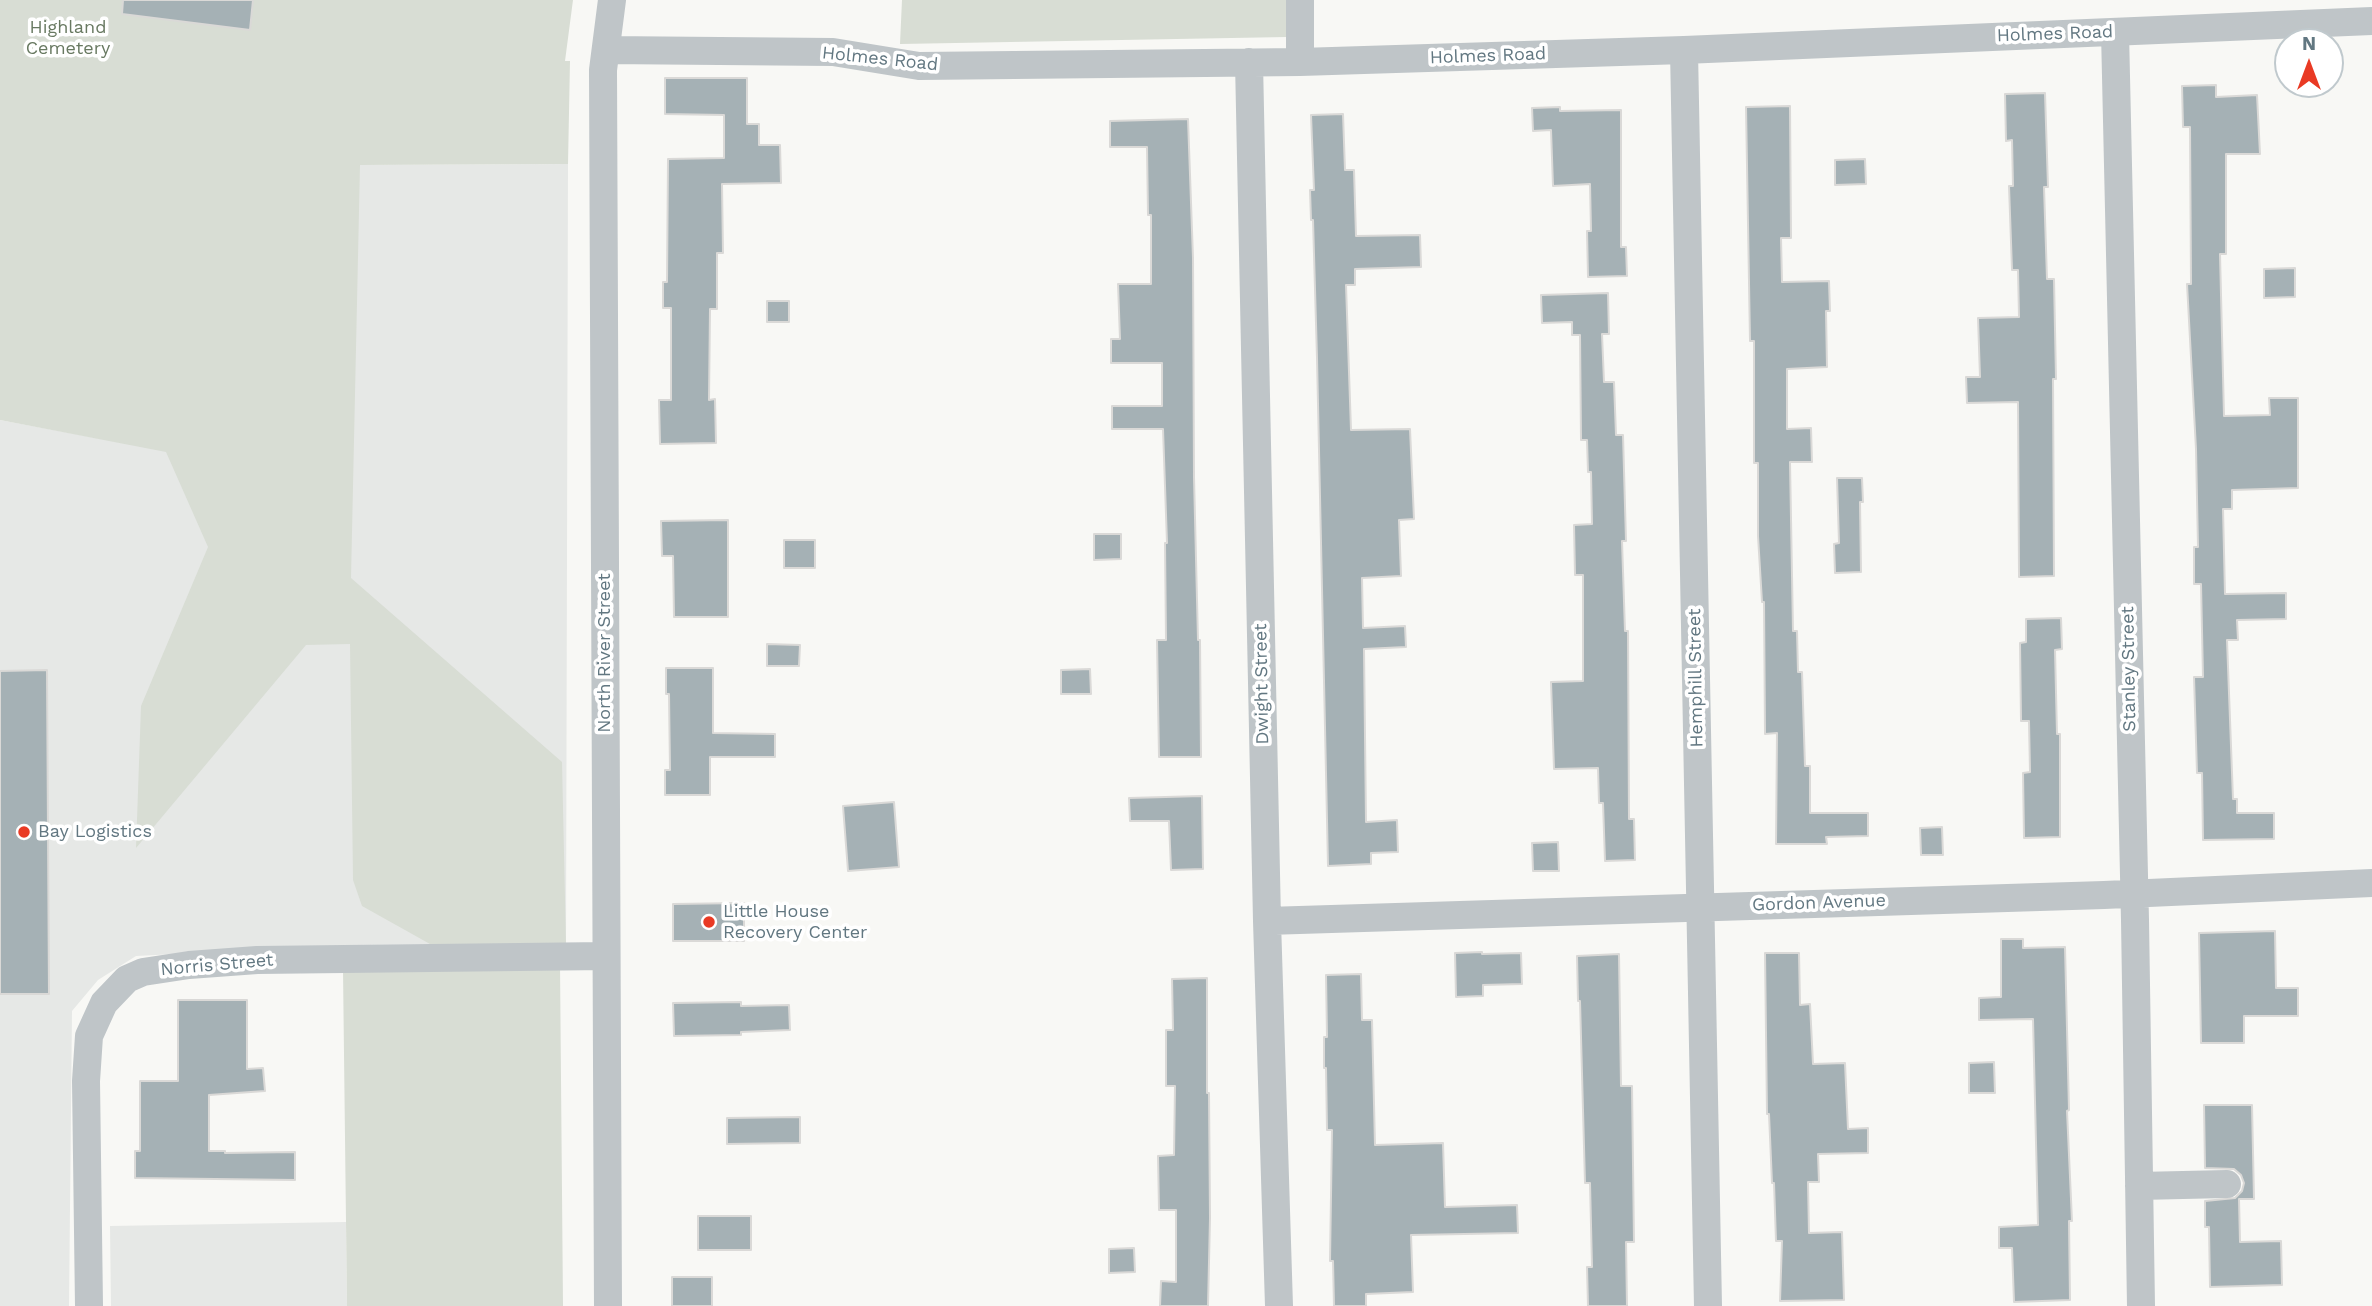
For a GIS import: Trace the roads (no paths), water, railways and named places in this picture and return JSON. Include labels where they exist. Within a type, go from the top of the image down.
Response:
[{"type":"street","name":"North River Street","points":[[608,1306],[603,70],[612,0]]},
{"type":"street","points":[[1300,0],[1300,62]]},
{"type":"street","name":"Holmes Road","points":[[606,50],[832,51],[919,66],[1300,62],[1684,50],[2372,21]]},
{"type":"street","name":"Stanley Street","points":[[2115,32],[2141,1306]]},
{"type":"street","name":"Hemphill Street","points":[[1684,50],[1708,1306]]},
{"type":"street","name":"Dwight Street","points":[[1249,62],[1267,921],[1279,1306]]},
{"type":"street","name":"Gordon Avenue","points":[[1267,921],[2134,894],[2372,883]]},
{"type":"street","name":"Norris Street","points":[[89,1306],[86,1081],[89,1036],[104,1003],[127,979],[143,972],[190,965],[257,960],[606,956]]},
{"type":"street","points":[[2139,1186],[2227,1184]]},
{"type":"place","name":"Bay Logistics","points":[[24,832]]},
{"type":"place","name":"Little House Recovery Center","points":[[709,922]]},
{"type":"park label","name":"Highland Cemetery","points":[[68,38]]}]
